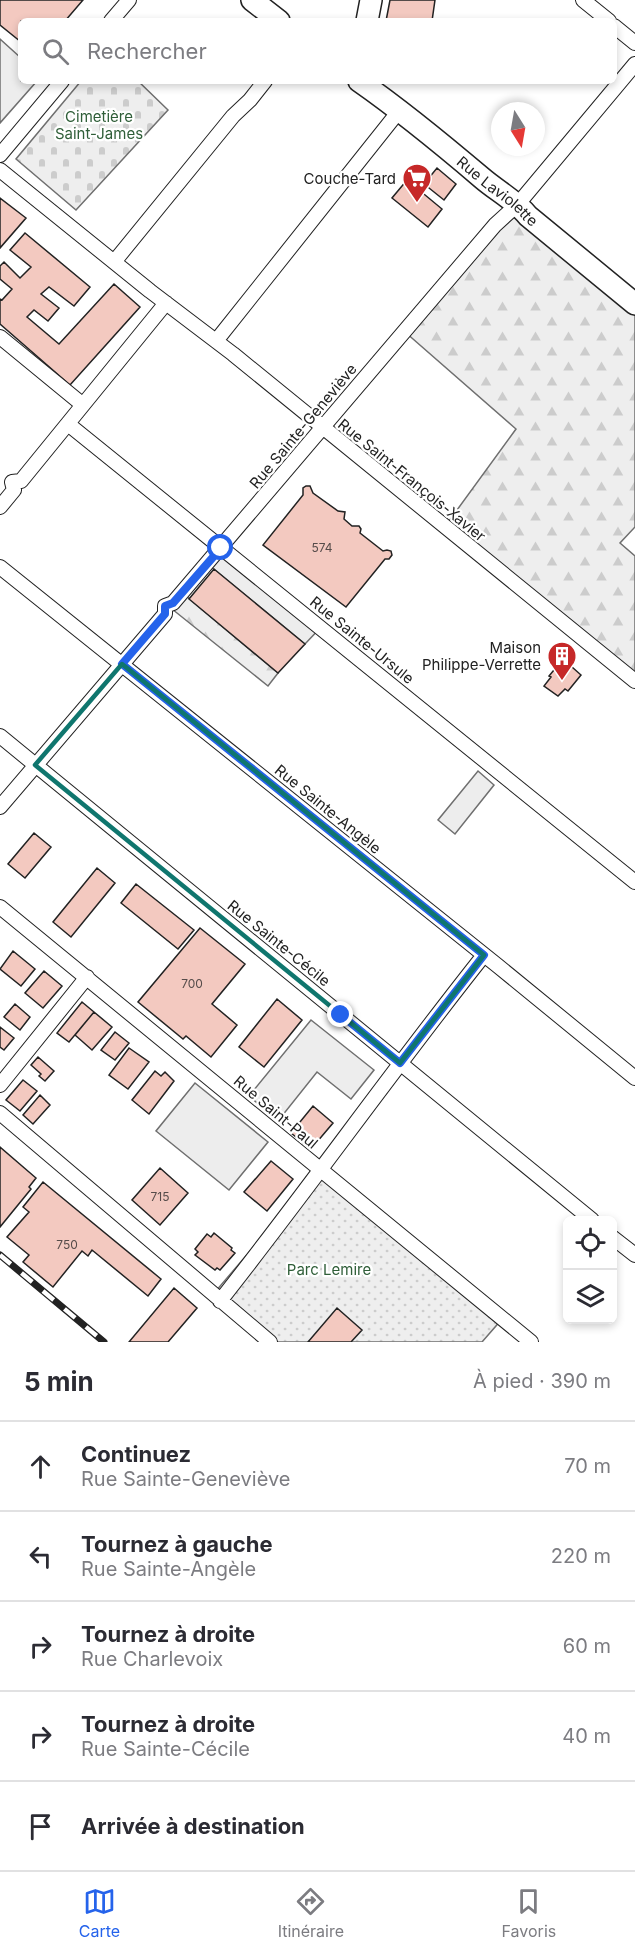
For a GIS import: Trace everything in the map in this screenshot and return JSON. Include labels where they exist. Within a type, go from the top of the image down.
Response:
[{"type":"main road","points":[[252,0],[275,18]]},
{"type":"main road","points":[[368,18],[371,0]]},
{"type":"main road","name":"Rue Laviolette","points":[[363,84],[499,192],[518,204],[528,216],[635,304]]},
{"type":"street","points":[[114,18],[129,0]]},
{"type":"street","points":[[583,0],[605,18]]},
{"type":"street","points":[[617,28],[635,43]]},
{"type":"street","name":"Rue Sainte-Geneviève","points":[[0,807],[165,614],[165,606],[173,603],[221,548],[495,225],[518,204],[635,64]]},
{"type":"street","points":[[0,155],[59,84]]},
{"type":"street","points":[[114,262],[233,116],[263,84]]},
{"type":"street","points":[[216,341],[399,111]]},
{"type":"street","name":"Rue Saint-François-Xavier","points":[[0,170],[216,341],[635,681]]},
{"type":"street","points":[[0,507],[14,490],[12,482],[21,481],[166,303]]},
{"type":"street","points":[[0,337],[83,405]]},
{"type":"street","name":"Rue Sainte-Ursule","points":[[68,424],[635,882]]},
{"type":"street","name":"Rue Sainte-Angèle","points":[[0,567],[635,1078]]},
{"type":"street","name":"Rue Sainte-Cécile","points":[[0,736],[586,1216]]},
{"type":"street","name":"Rue Saint-Paul","points":[[0,907],[531,1342]]},
{"type":"street","points":[[220,1301],[484,955]]},
{"type":"street","points":[[0,1086],[87,977]]},
{"type":"street","points":[[0,1113],[270,1342]]},
{"type":"street","points":[[617,1241],[635,1255]]},
{"type":"highlighted area","points":[[122,664],[484,955],[400,1063],[35,765]]},
{"type":"green space","name":"Cimetière Saint-James","points":[[78,84],[141,84],[168,110],[76,210],[16,159]]},
{"type":"green space","points":[[518,204],[635,300],[635,527],[620,543],[635,556],[635,674],[449,521],[516,429],[405,332]]},
{"type":"green space","points":[[179,590],[278,673],[268,686],[167,605]]},
{"type":"green space","name":"Parc Lemire","points":[[317,1173],[502,1319],[482,1342],[268,1342],[209,1299]]},
{"type":"shaded area","points":[[0,39],[18,55],[18,84],[34,84],[0,123]]},
{"type":"shaded area","points":[[221,543],[322,626],[305,644],[205,562]]},
{"type":"shaded area","points":[[478,771],[494,785],[455,834],[438,820]]},
{"type":"shaded area","points":[[311,1020],[374,1070],[351,1099],[317,1072],[278,1121],[249,1096]]},
{"type":"shaded area","points":[[195,1083],[268,1142],[229,1190],[156,1131]]},
{"type":"building","points":[[0,0],[83,0],[68,18],[18,18],[18,40],[0,25]]},
{"type":"building","points":[[390,0],[435,0],[432,18],[387,18]]},
{"type":"building","points":[[437,168],[456,184],[444,200],[424,184]]},
{"type":"building","name":"Couche-Tard","points":[[407,180],[442,209],[428,227],[392,198]]},
{"type":"building","points":[[0,198],[26,218],[0,248]]},
{"type":"building","points":[[25,233],[90,287],[74,306],[49,287],[41,294],[59,308],[48,321],[34,310],[27,317],[59,344],[114,284],[140,307],[70,385],[0,324],[0,299],[2,300],[12,289],[0,279],[0,266],[4,262],[20,278],[31,267],[10,250]]},
{"type":"building","points":[[310,486],[313,493],[338,511],[345,512],[344,519],[352,526],[359,526],[360,533],[383,551],[391,551],[392,555],[389,559],[385,559],[346,607],[263,545],[303,495],[303,488]]},
{"type":"building","points":[[214,569],[305,644],[278,673],[189,599]]},
{"type":"building","name":"Maison Philippe-Verrette","points":[[563,659],[581,675],[568,691],[565,689],[558,696],[544,686]]},
{"type":"building","points":[[34,833],[51,847],[25,878],[8,864]]},
{"type":"building","points":[[97,868],[115,883],[71,937],[53,922]]},
{"type":"building","points":[[136,884],[194,930],[178,949],[121,903]]},
{"type":"building","points":[[200,928],[245,964],[212,1004],[237,1025],[211,1057],[186,1036],[183,1039],[138,1002]]},
{"type":"building","points":[[13,951],[35,969],[21,986],[0,969]]},
{"type":"building","points":[[44,971],[62,986],[43,1008],[25,993]]},
{"type":"building","points":[[277,999],[302,1020],[264,1067],[239,1047]]},
{"type":"building","points":[[82,1002],[94,1012],[69,1042],[57,1033]]},
{"type":"building","points":[[15,1004],[30,1017],[20,1030],[4,1017]]},
{"type":"building","points":[[94,1012],[112,1027],[92,1050],[75,1035]]},
{"type":"building","points":[[0,1027],[14,1038],[4,1050],[0,1047]]},
{"type":"building","points":[[115,1032],[129,1043],[115,1060],[101,1050]]},
{"type":"building","points":[[129,1048],[149,1062],[128,1089],[109,1075]]},
{"type":"building","points":[[38,1057],[54,1071],[45,1081],[31,1065]]},
{"type":"building","points":[[155,1071],[161,1076],[165,1072],[174,1081],[149,1114],[132,1100]]},
{"type":"building","points":[[23,1080],[37,1091],[20,1111],[6,1100]]},
{"type":"building","points":[[40,1095],[50,1105],[33,1124],[23,1115]]},
{"type":"building","points":[[313,1106],[333,1123],[311,1149],[291,1133]]},
{"type":"building","points":[[0,1147],[36,1178],[29,1187],[31,1189],[0,1227]]},
{"type":"building","points":[[271,1161],[293,1179],[267,1211],[244,1192]]},
{"type":"building","points":[[160,1168],[188,1193],[160,1225],[132,1200]]},
{"type":"building","points":[[43,1182],[161,1279],[148,1296],[92,1250],[88,1256],[82,1251],[53,1287],[23,1262],[29,1255],[7,1237],[29,1212],[23,1207]]},
{"type":"building","points":[[214,1233],[235,1253],[220,1270],[217,1268],[215,1270],[195,1255],[198,1252],[195,1249],[207,1234],[211,1237]]},
{"type":"building","points":[[174,1288],[197,1308],[168,1342],[129,1342]]},
{"type":"building","points":[[337,1308],[362,1330],[351,1342],[308,1342]]},
{"type":"railway","points":[[0,1255],[104,1342]]},
{"type":"place","name":"Couche-Tard","points":[[417,204]]},
{"type":"place","name":"Maison Philippe-Verrette","points":[[562,682]]},
{"type":"route","points":[[221,548],[173,603],[165,606],[165,614],[122,664],[484,955],[400,1063],[341,1015]]}]
